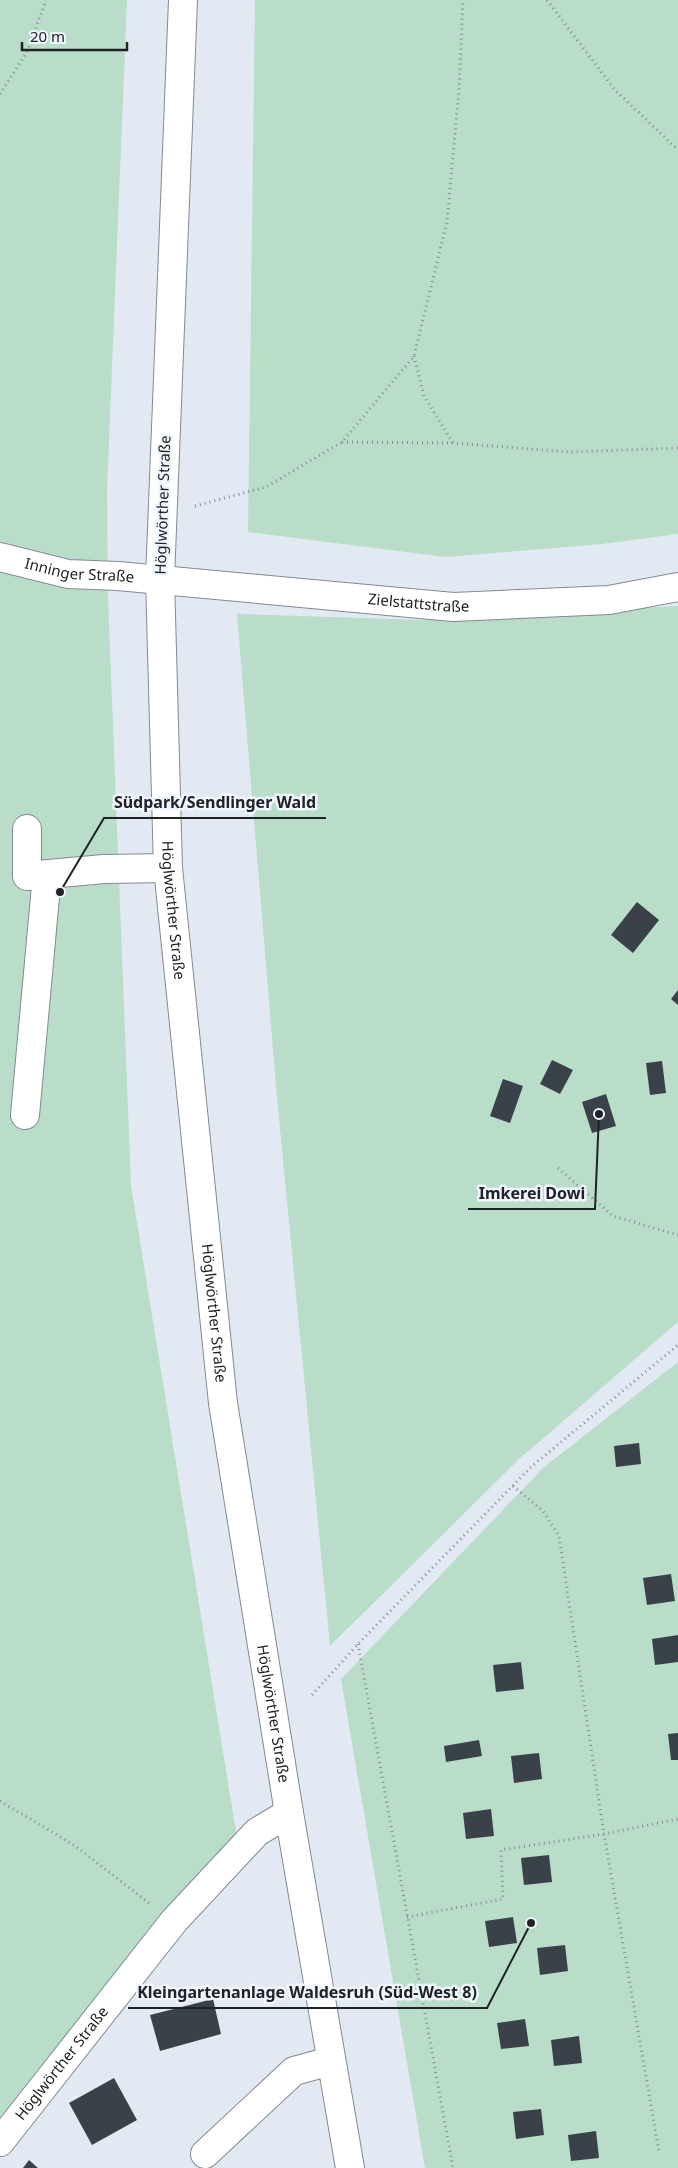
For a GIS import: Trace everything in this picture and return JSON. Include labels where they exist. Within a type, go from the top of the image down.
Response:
[{"type":"street","name":"Höglwörther Straße","points":[[183,0],[160,580],[168,868],[223,1403],[289,1813],[350,2168]]},
{"type":"street","name":"Inninger Straße","points":[[0,557],[68,574],[160,580]]},
{"type":"street","name":"Zielstattstraße","points":[[160,580],[453,607],[609,600],[678,587]]},
{"type":"street","points":[[27,829],[27,876],[104,869],[168,868]]},
{"type":"street","points":[[25,1115],[47,875]]},
{"type":"street","name":"Höglwörther Straße","points":[[0,2142],[174,1921],[257,1832],[289,1813]]},
{"type":"street","points":[[205,2154],[294,2071],[331,2061]]},
{"type":"path","points":[[0,94],[27,52],[46,0]]},
{"type":"path","points":[[195,506],[266,487],[342,442],[414,356],[447,222],[459,90],[463,0]]},
{"type":"path","points":[[547,0],[614,89],[678,150]]},
{"type":"path","points":[[414,356],[424,396],[453,443]]},
{"type":"path","points":[[342,442],[453,443],[569,452],[678,448]]},
{"type":"path","points":[[558,1168],[613,1216],[678,1234]]},
{"type":"path","points":[[312,1696],[358,1644],[531,1467],[678,1345]]},
{"type":"path","points":[[513,1486],[543,1511],[558,1536],[604,1834],[659,2152]]},
{"type":"path","points":[[358,1644],[453,2168]]},
{"type":"path","points":[[0,1801],[74,1845],[174,1921]]},
{"type":"path","points":[[407,1917],[503,1899],[501,1850],[604,1834],[678,1819]]},
{"type":"green space","points":[[0,0],[127,0],[107,490],[108,598],[131,1186],[238,1844],[0,2134]]},
{"type":"green space","points":[[255,0],[678,0],[678,534],[602,544],[446,557],[248,532]]},
{"type":"green space","points":[[678,606],[678,1322],[518,1460],[330,1646],[277,1098],[237,614],[423,620]]},
{"type":"green space","points":[[678,1362],[678,2168],[425,2168],[341,1679],[543,1468]]},
{"type":"building","points":[[637,902],[659,920],[633,953],[611,935]]},
{"type":"building","points":[[678,990],[678,1005],[671,999]]},
{"type":"building","points":[[552,1060],[573,1070],[560,1094],[540,1084]]},
{"type":"building","points":[[662,1061],[666,1093],[650,1095],[646,1063]]},
{"type":"building","points":[[503,1079],[523,1086],[510,1123],[490,1116]]},
{"type":"building","points":[[606,1094],[616,1126],[592,1133],[582,1102]]},
{"type":"building","points":[[639,1443],[641,1464],[616,1467],[614,1446]]},
{"type":"building","points":[[671,1574],[675,1601],[647,1605],[643,1578]]},
{"type":"building","points":[[678,1635],[678,1662],[655,1665],[652,1639]]},
{"type":"building","points":[[521,1662],[524,1689],[496,1692],[493,1665]]},
{"type":"building","points":[[678,1733],[678,1760],[671,1760],[668,1734]]},
{"type":"building","points":[[479,1740],[482,1756],[446,1762],[444,1746]]},
{"type":"building","points":[[539,1753],[542,1779],[514,1783],[511,1756]]},
{"type":"building","points":[[491,1809],[494,1836],[466,1839],[463,1813]]},
{"type":"building","points":[[549,1855],[552,1882],[524,1885],[521,1858]]},
{"type":"building","points":[[513,1917],[517,1943],[489,1947],[485,1921]]},
{"type":"building","points":[[565,1945],[568,1971],[540,1975],[537,1948]]},
{"type":"building","points":[[213,1999],[221,2034],[160,2051],[150,2015]]},
{"type":"building","points":[[525,2019],[529,2046],[501,2049],[497,2023]]},
{"type":"building","points":[[579,2036],[582,2063],[554,2066],[551,2040]]},
{"type":"building","points":[[114,2078],[137,2120],[92,2145],[69,2103]]},
{"type":"building","points":[[541,2109],[544,2135],[516,2139],[513,2112]]},
{"type":"building","points":[[596,2131],[599,2158],[571,2161],[568,2135]]},
{"type":"building","points":[[29,2160],[38,2168],[23,2168]]},
{"type":"place","name":"Südpark/Sendlinger Wald","points":[[60,892]]},
{"type":"place","name":"Imkerei Dowi","points":[[599,1114]]},
{"type":"place","name":"Kleingartenanlage Waldesruh (Süd-West 8)","points":[[531,1923]]}]
